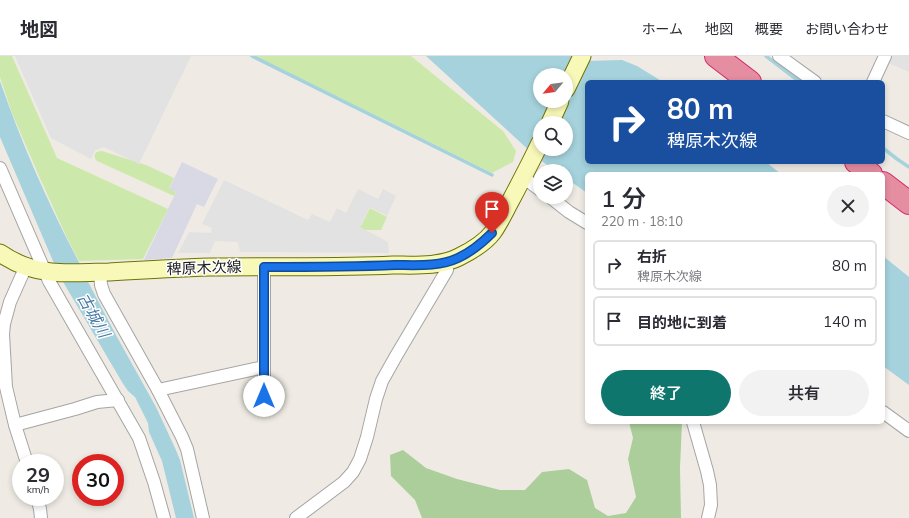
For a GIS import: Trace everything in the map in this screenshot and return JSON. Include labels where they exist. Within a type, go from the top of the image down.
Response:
[{"type":"highway","points":[[716,56],[747,80]]},
{"type":"highway","points":[[858,164],[868,172]]},
{"type":"highway","points":[[885,185],[909,203]]},
{"type":"main road","points":[[573,75],[582,56]]},
{"type":"main road","name":"稗原木次線","points":[[0,253],[5,257],[26,266],[48,272],[95,272],[208,267],[368,266],[432,264],[446,262],[458,258],[470,251],[482,243],[492,233],[534,156]]},
{"type":"street","points":[[779,56],[812,80]]},
{"type":"street","points":[[874,80],[885,56]]},
{"type":"street","points":[[885,122],[909,133]]},
{"type":"street","points":[[0,168],[48,272],[139,438],[164,518]]},
{"type":"street","points":[[525,174],[533,183]]},
{"type":"street","points":[[559,204],[585,225]]},
{"type":"street","points":[[302,516],[344,482],[353,472],[360,459],[382,381],[447,270],[446,262]]},
{"type":"street","points":[[24,454],[15,425],[6,387],[3,334],[10,302],[26,266]]},
{"type":"street","points":[[264,267],[264,396]]},
{"type":"street","points":[[95,272],[104,294],[158,390],[182,437],[187,449],[204,518]]},
{"type":"street","points":[[158,390],[264,367]]},
{"type":"street","points":[[15,425],[97,402],[118,400]]},
{"type":"street","points":[[885,413],[909,431]]},
{"type":"street","points":[[694,424],[710,485],[711,505],[708,518]]},
{"type":"street","points":[[39,506],[41,518]]},
{"type":"green space","points":[[0,56],[12,56],[57,158],[168,209],[143,259],[79,261],[67,238],[12,113],[0,77]]},
{"type":"green space","points":[[255,56],[411,56],[503,131],[516,151],[513,162],[492,173]]},
{"type":"green space","points":[[102,151],[146,165],[174,178],[169,188],[176,192],[174,196],[97,161],[95,154]]},
{"type":"green space","points":[[370,208],[387,217],[381,230],[359,230],[352,221],[361,226]]},
{"type":"green space","points":[[630,424],[682,424],[680,468],[681,518],[422,518],[415,500],[391,476],[390,455],[403,450],[426,468],[457,479],[500,490],[525,490],[542,472],[569,469],[587,480],[595,508],[608,516],[626,513],[636,497],[628,459],[633,438]]},
{"type":"shaded area","points":[[15,56],[191,56],[139,164],[104,147],[95,150],[91,159],[51,138]]},
{"type":"shaded area","points":[[888,56],[909,56],[909,72],[886,62]]},
{"type":"shaded area","points":[[182,162],[218,179],[204,207],[197,204],[172,258],[144,260],[176,192],[169,189]]},
{"type":"shaded area","points":[[224,180],[308,220],[312,214],[330,222],[337,208],[346,213],[358,189],[378,199],[383,189],[396,196],[387,216],[370,207],[360,227],[388,242],[389,253],[240,252],[238,242],[215,241],[210,253],[178,253],[189,232],[211,233],[212,228],[202,224]]},
{"type":"water","points":[[426,56],[573,56],[569,68],[533,68],[533,108],[554,108],[550,116],[533,116],[532,153]]},
{"type":"water","points":[[622,60],[637,66],[660,80],[585,80],[585,164],[768,164],[778,172],[585,172],[585,192],[573,183],[573,164],[546,164],[537,158],[538,156],[573,156],[573,116],[558,116],[562,108],[573,108],[573,85],[585,61]]},
{"type":"water","points":[[0,81],[37,176],[82,268],[56,268],[0,137]]},
{"type":"water","points":[[885,258],[909,277],[909,385],[885,367]]},
{"type":"water","name":"古城川","points":[[59,275],[85,276],[156,407],[175,448],[180,460],[194,518],[176,518],[162,461],[149,432],[148,423],[135,397],[128,391],[122,382]]},
{"type":"waterway","points":[[252,56],[492,175]]},
{"type":"waterway","points":[[766,56],[797,80]]},
{"type":"waterway","points":[[885,150],[909,167]]},
{"type":"route","points":[[264,396],[264,267],[368,266],[432,264],[446,262],[458,258],[470,251],[482,243],[492,233]]}]
